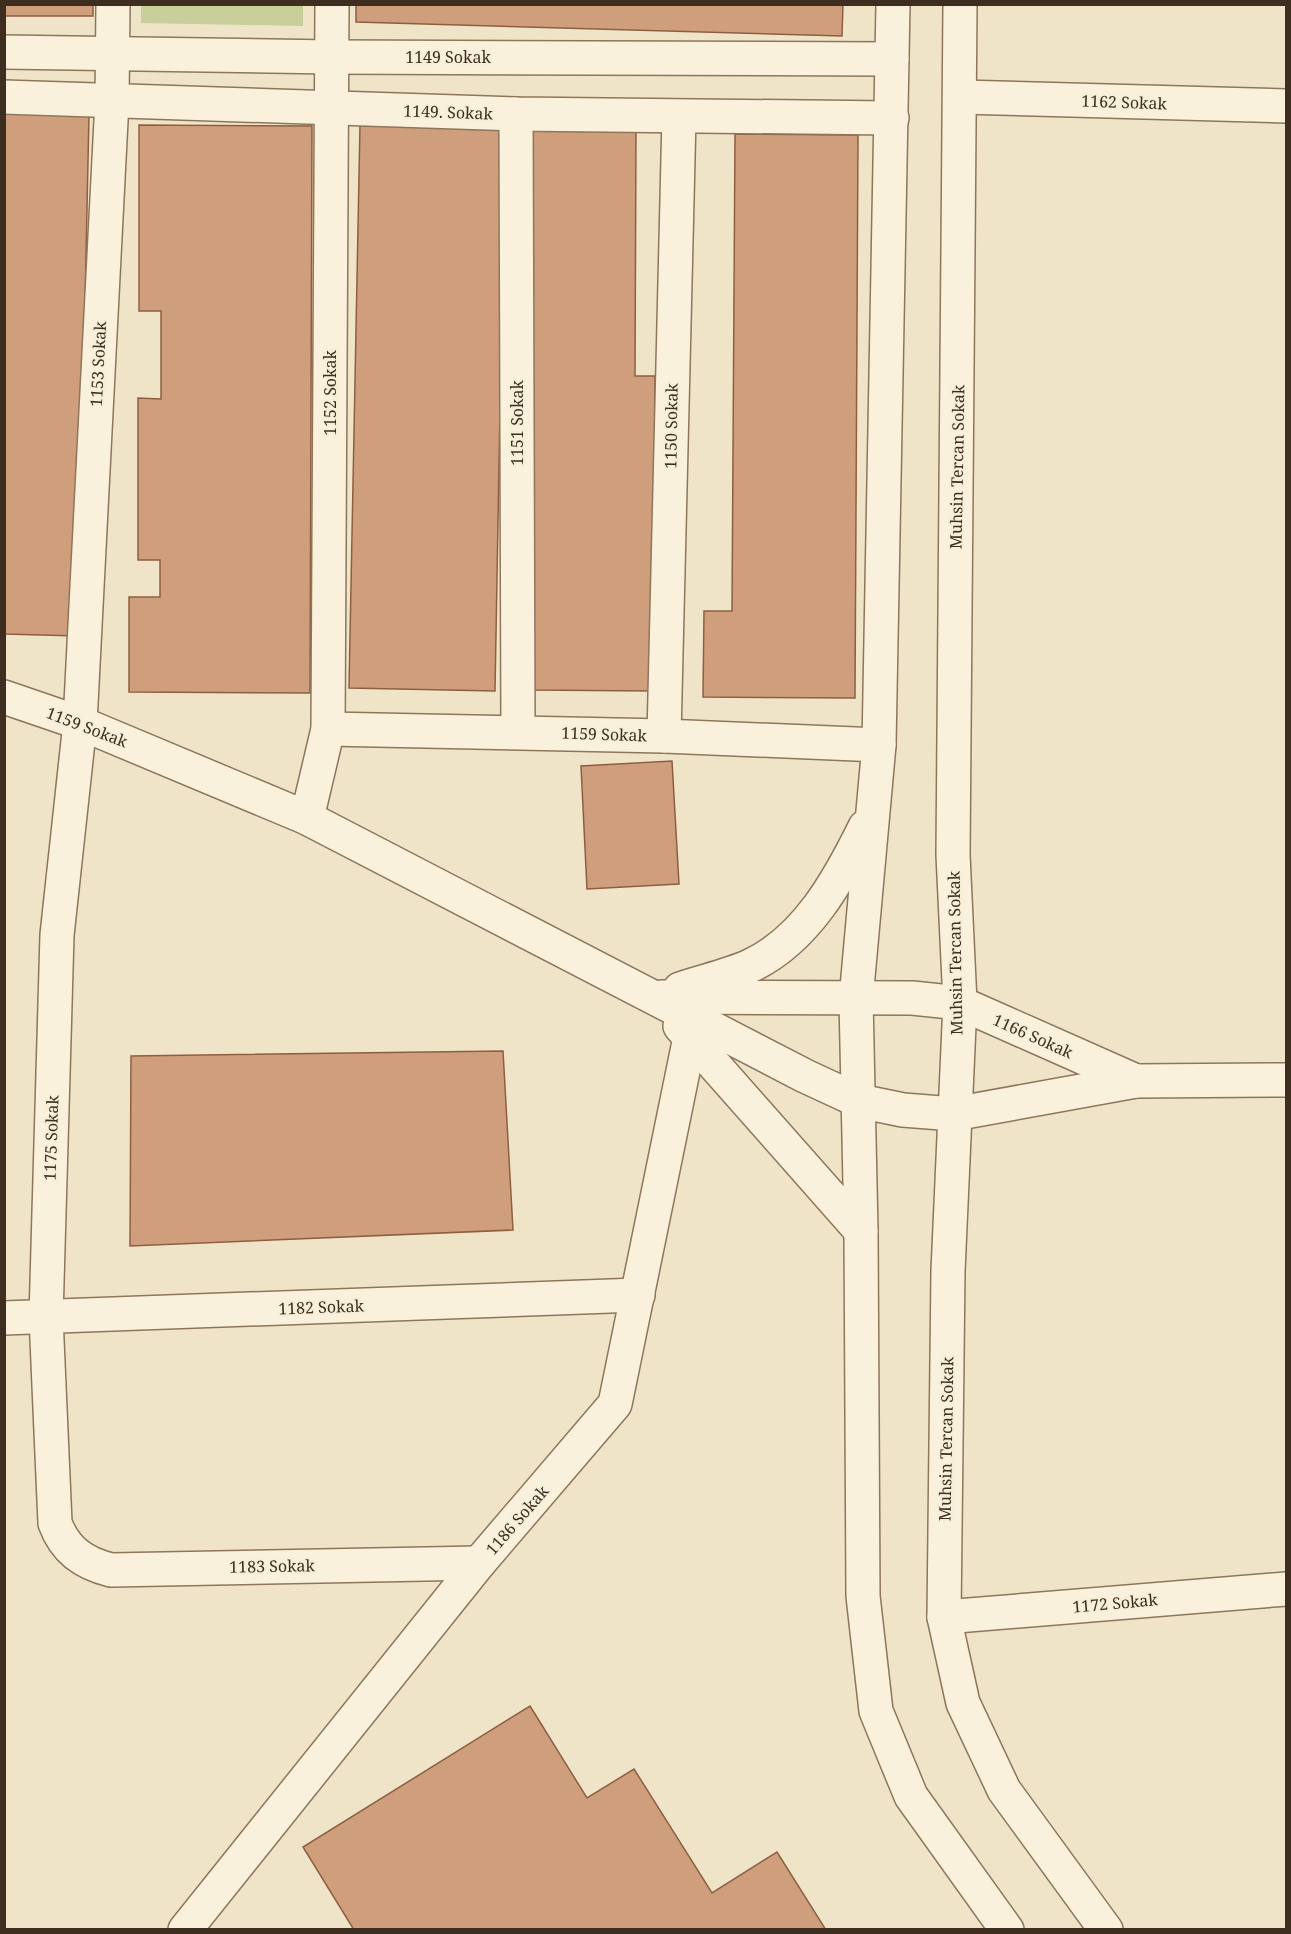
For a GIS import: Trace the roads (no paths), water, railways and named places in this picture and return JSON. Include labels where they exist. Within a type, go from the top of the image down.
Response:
[{"type":"street","name":"1153 Sokak","points":[[80,723],[112,101],[113,4]]},
{"type":"street","points":[[332,57],[333,4]]},
{"type":"street","points":[[893,4],[879,745],[856,999],[861,1231],[863,1596],[876,1711],[911,1796],[1007,1929]]},
{"type":"street","name":"Muhsin Tercan Sokak","points":[[960,4],[953,855],[960,1003],[954,1114],[944,1617],[963,1703],[1005,1790],[1106,1929]]},
{"type":"street","name":"1149 Sokak","points":[[4,52],[332,57],[892,59]]},
{"type":"street","name":"1152 Sokak","points":[[307,818],[328,729],[332,57]]},
{"type":"street","name":"1149. Sokak","points":[[4,97],[516,114],[892,118]]},
{"type":"street","name":"1162 Sokak","points":[[961,97],[1287,106]]},
{"type":"street","name":"1151 Sokak","points":[[516,114],[518,732]]},
{"type":"street","name":"1150 Sokak","points":[[664,736],[679,117]]},
{"type":"street","name":"1159 Sokak","points":[[4,697],[80,723],[307,818],[656,997]]},
{"type":"street","name":"1175 Sokak","points":[[69,1550],[55,1523],[46,1317],[57,934],[80,723]]},
{"type":"street","name":"1159 Sokak","points":[[328,729],[664,736],[879,745]]},
{"type":"street","points":[[861,1231],[656,997],[750,966],[789,941],[820,905],[849,858],[873,811]]},
{"type":"street","name":"1166 Sokak","points":[[656,997],[912,998],[960,1003],[1136,1081]]},
{"type":"street","name":"1166 Sokak","points":[[656,997],[805,1076],[859,1101],[903,1110],[954,1114],[1136,1081],[1287,1080]]},
{"type":"street","name":"1186 Sokak","points":[[185,1929],[479,1563],[615,1404],[690,1037]]},
{"type":"street","name":"1182 Sokak","points":[[4,1318],[638,1295]]},
{"type":"street","name":"1183 Sokak","points":[[69,1550],[88,1562],[111,1570],[479,1563]]},
{"type":"street","name":"1172 Sokak","points":[[944,1617],[1287,1589]]}]
